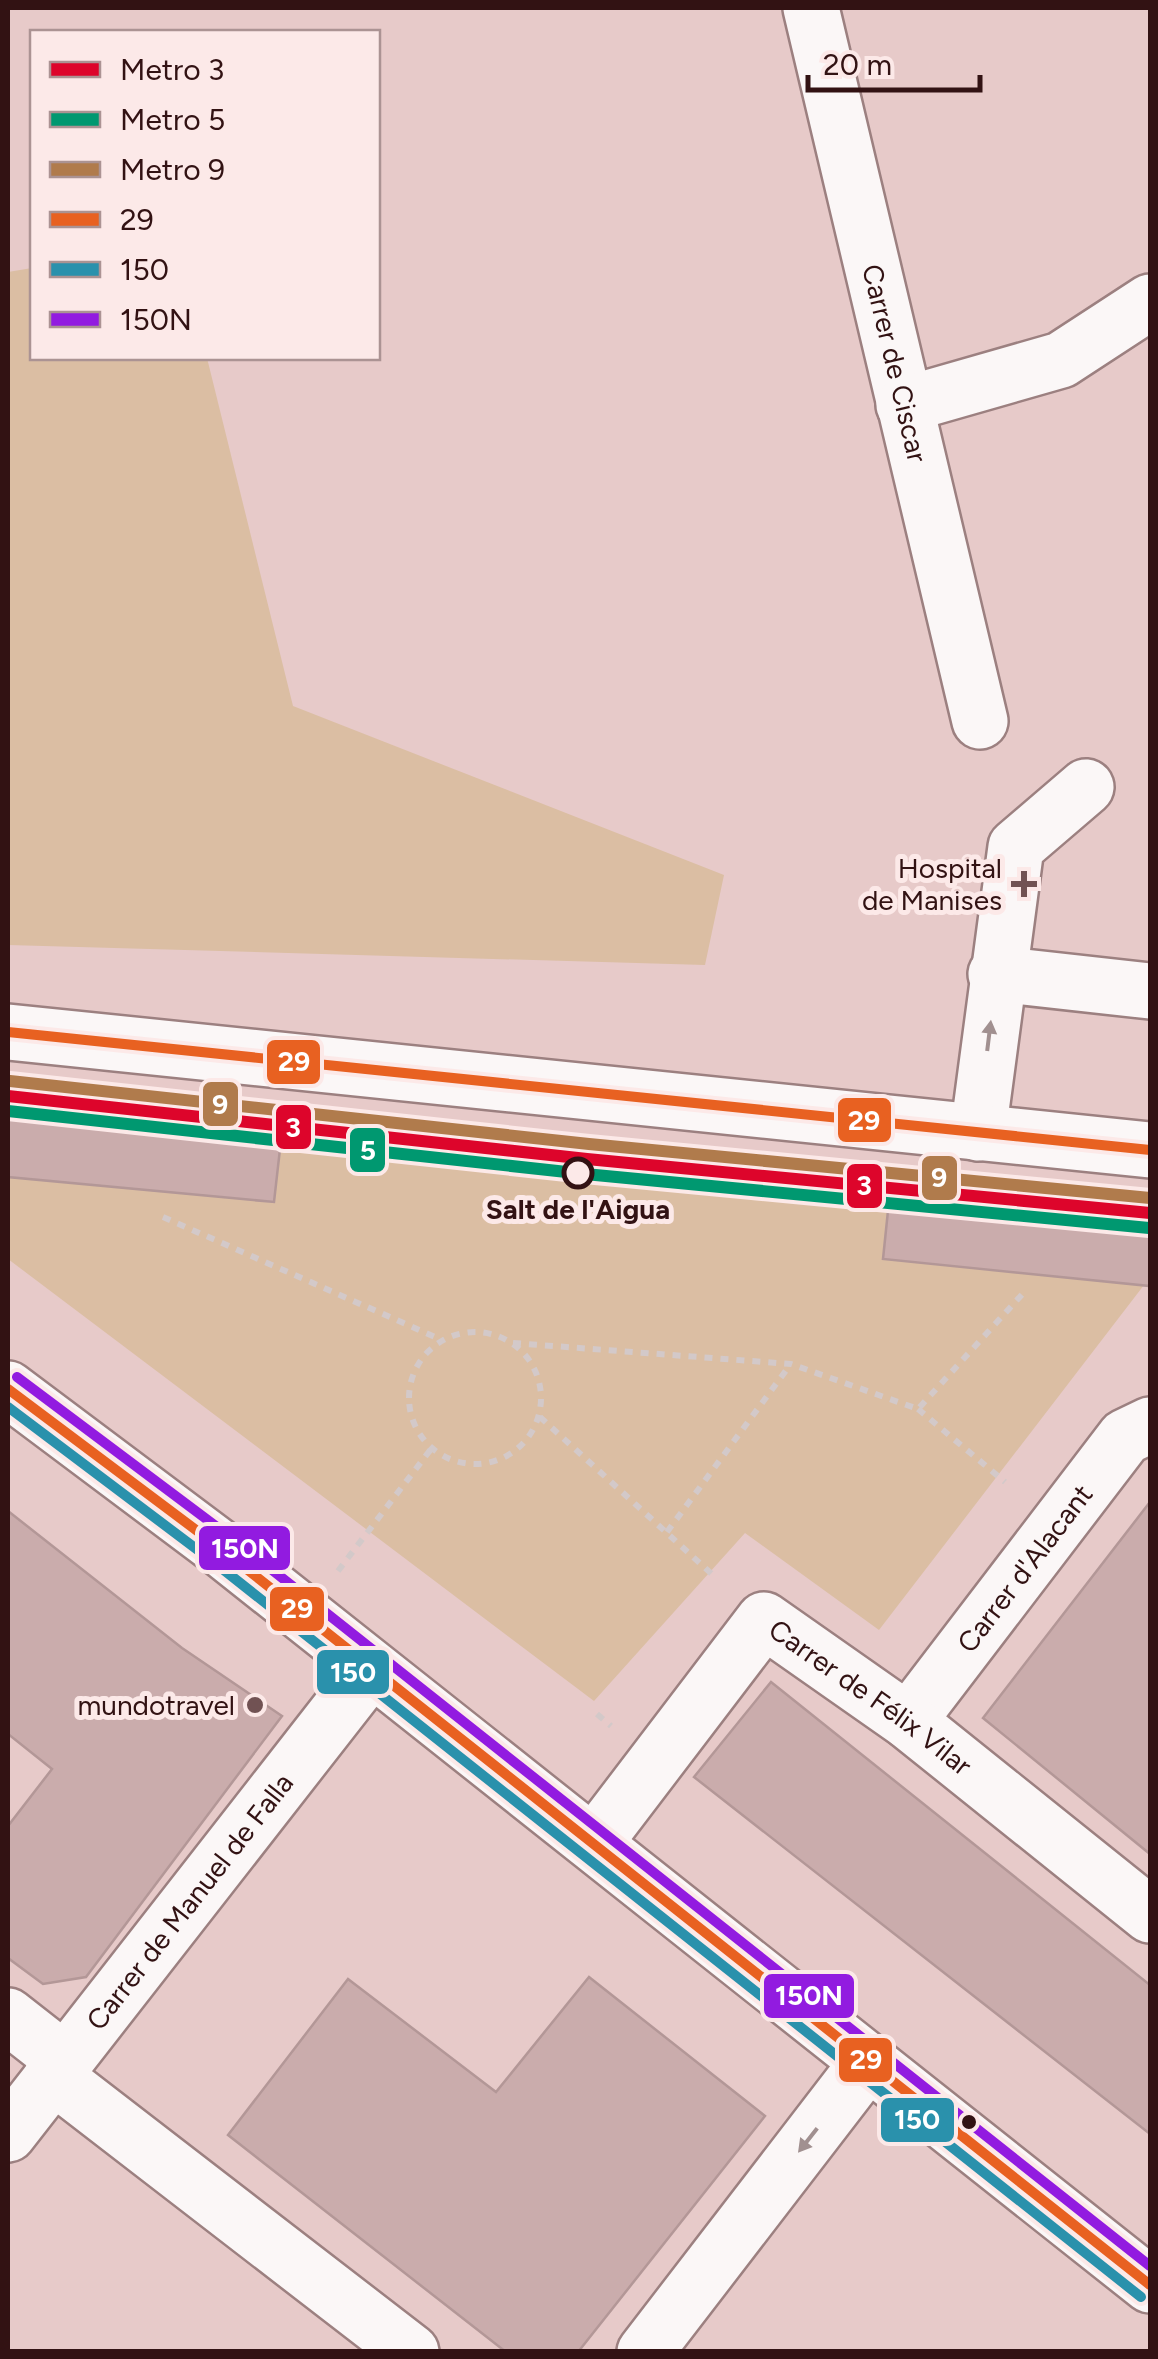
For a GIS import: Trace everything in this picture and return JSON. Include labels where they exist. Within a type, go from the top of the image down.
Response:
[{"type":"street","name":"Carrer de Ciscar","points":[[811,8],[980,721]]},
{"type":"street","points":[[904,405],[1060,360],[1150,302]]},
{"type":"street","points":[[978,1132],[996,974],[1016,847],[1086,787]]},
{"type":"street","points":[[996,974],[1150,991]]},
{"type":"street","points":[[8,1032],[1150,1150]]},
{"type":"street","points":[[8,1388],[594,1843],[1150,2285]]},
{"type":"street","name":"Carrer d'Alacant","points":[[908,1722],[1124,1437],[1150,1425]]},
{"type":"street","name":"Carrer de Félix Vilar","points":[[594,1843],[764,1620],[908,1722],[1150,1915]]},
{"type":"street","name":"Carrer de Manuel de Falla","points":[[8,2134],[372,1669]]},
{"type":"street","points":[[8,2016],[58,2067],[411,2352]]},
{"type":"street","points":[[645,2352],[868,2062]]},
{"type":"path","points":[[163,1217],[442,1340]]},
{"type":"path","points":[[918,1410],[1027,1290]]},
{"type":"path","points":[[462,1332],[485,1332],[513,1343],[525,1352],[537,1372],[542,1395],[540,1418],[530,1438],[513,1454],[470,1465],[431,1449],[418,1433],[410,1413],[408,1392],[414,1370],[426,1353],[442,1340],[462,1332]]},
{"type":"path","points":[[513,1343],[791,1364],[918,1410],[1005,1482]]},
{"type":"path","points":[[667,1532],[791,1364]]},
{"type":"path","points":[[540,1418],[715,1576]]},
{"type":"path","points":[[304,1616],[431,1449]]},
{"type":"shaded area","points":[[30,268],[30,360],[207,360],[293,706],[724,875],[705,965],[8,945],[8,272]]},
{"type":"shaded area","points":[[285,1105],[892,1172],[884,1259],[1144,1285],[879,1630],[745,1533],[594,1701],[8,1259],[8,1177],[274,1202]]},
{"type":"building","points":[[8,1077],[285,1105],[274,1202],[8,1177]]},
{"type":"building","points":[[892,1172],[1150,1200],[1150,1286],[883,1259]]},
{"type":"building","points":[[1150,1502],[1150,1854],[983,1718]]},
{"type":"building","points":[[8,1511],[182,1648],[282,1716],[86,1977],[43,1984],[8,1958],[8,1826],[52,1769],[8,1734]]},
{"type":"building","points":[[771,1682],[1150,1985],[1150,2134],[694,1777]]},
{"type":"building","points":[[589,1977],[765,2116],[578,2352],[506,2352],[228,2135],[348,1979],[496,2092]]},
{"type":"metro line","name":"9","points":[[10,1081],[589,1144],[1150,1198]]},
{"type":"metro line","name":"3","points":[[8,1096],[587,1159],[1150,1213]]},
{"type":"metro line","name":"5","points":[[8,1111],[585,1174],[1149,1228]]},
{"type":"transit line","name":"29","points":[[8,1032],[1150,1150]]},
{"type":"transit line","name":"150N","points":[[17,1377],[233,1539],[1150,2266]]},
{"type":"transit line","name":"29","points":[[8,1389],[224,1551],[1150,2285]]},
{"type":"transit line","name":"150","points":[[8,1407],[215,1563],[1141,2297]]},
{"type":"place","name":"Hospital de Manises","points":[[1024,884]]},
{"type":"place","name":"Salt de l'Aigua","points":[[578,1173]]},
{"type":"place","name":"mundotravel","points":[[255,1705]]}]
